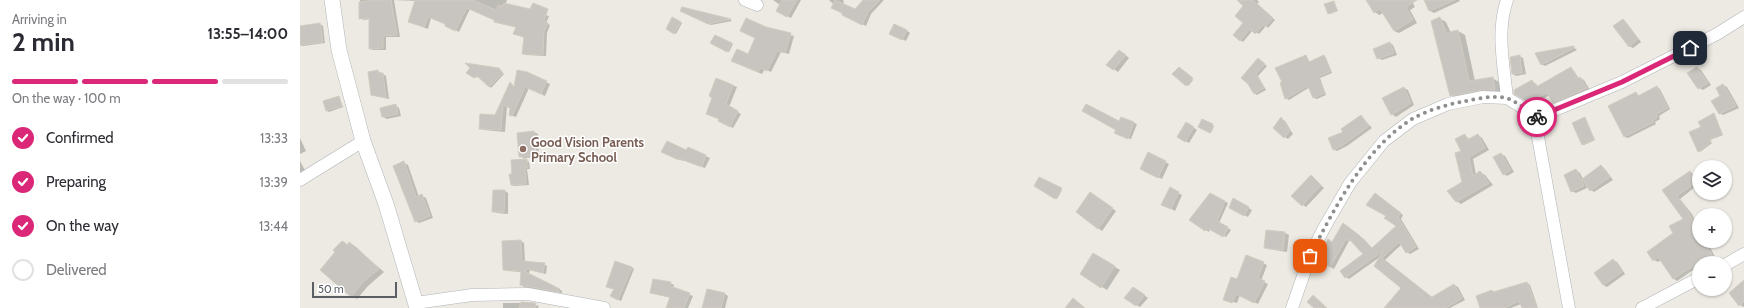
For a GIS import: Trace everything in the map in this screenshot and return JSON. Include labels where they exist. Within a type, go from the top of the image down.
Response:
[{"type":"street","points":[[332,0],[339,50],[363,141],[386,204],[416,306],[472,295],[528,294],[604,308]]},
{"type":"street","points":[[745,0],[756,5]]},
{"type":"street","points":[[1507,0],[1503,11],[1501,27],[1507,98]]},
{"type":"street","points":[[1538,117],[1622,82],[1717,34],[1744,17]]},
{"type":"street","points":[[1292,308],[1310,256],[1324,228],[1350,183],[1384,141],[1413,119],[1448,104],[1483,97],[1507,98],[1538,117]]},
{"type":"street","points":[[1538,117],[1538,137],[1569,308]]},
{"type":"street","points":[[300,180],[363,141]]},
{"type":"street","points":[[1732,261],[1744,254]]},
{"type":"street","points":[[1642,308],[1692,282]]},
{"type":"building","points":[[391,0],[397,35],[383,36],[383,48],[369,49],[369,18],[359,19],[359,2]]},
{"type":"building","points":[[415,0],[473,0],[496,10],[498,5],[503,6],[504,3],[530,9],[533,3],[548,9],[544,21],[548,23],[544,31],[543,55],[522,54],[524,37],[513,34],[516,27],[494,22],[494,20],[467,8],[455,31],[445,26],[445,24],[428,17],[424,27],[408,22]]},
{"type":"building","points":[[782,0],[797,0],[787,17],[776,11]]},
{"type":"building","points":[[835,0],[855,9],[863,0],[880,0],[868,12],[862,25],[831,8]]},
{"type":"building","points":[[1237,0],[1253,0],[1273,18],[1265,27],[1263,25],[1255,34],[1250,29],[1240,41],[1233,35],[1243,23],[1235,16],[1243,6]]},
{"type":"building","points":[[1366,0],[1417,0],[1406,7],[1413,20],[1394,31],[1380,9],[1374,13]]},
{"type":"building","points":[[1424,0],[1455,0],[1429,11]]},
{"type":"building","points":[[1334,1],[1337,11],[1328,14],[1324,4]]},
{"type":"building","points":[[682,7],[731,19],[708,24],[680,11]]},
{"type":"building","points":[[672,17],[681,22],[674,34],[666,29]]},
{"type":"building","points":[[1440,17],[1446,33],[1458,30],[1469,81],[1493,77],[1495,90],[1482,90],[1450,96],[1431,21]]},
{"type":"building","points":[[746,18],[766,27],[791,33],[785,53],[777,51],[767,71],[761,68],[758,72],[731,61],[737,49],[748,54],[755,38],[740,31]]},
{"type":"building","points":[[1623,19],[1638,39],[1629,47],[1613,26]]},
{"type":"building","points":[[320,23],[323,42],[300,45],[300,26]]},
{"type":"building","points":[[894,24],[907,30],[902,40],[889,34]]},
{"type":"building","points":[[715,35],[732,43],[727,52],[710,43]]},
{"type":"building","points":[[1390,42],[1394,53],[1377,59],[1373,49]]},
{"type":"building","points":[[1574,46],[1574,48],[1541,65],[1535,53]]},
{"type":"building","points":[[1119,50],[1126,55],[1113,70],[1106,65]]},
{"type":"building","points":[[1306,55],[1309,62],[1324,55],[1331,71],[1318,77],[1325,93],[1313,98],[1308,86],[1285,99],[1280,83],[1282,82],[1275,68]]},
{"type":"building","points":[[1520,55],[1522,73],[1512,74],[1510,57]]},
{"type":"building","points":[[1258,58],[1265,64],[1256,74],[1264,88],[1254,94],[1248,84],[1241,78]]},
{"type":"building","points":[[465,63],[499,68],[503,73],[489,87],[476,75],[474,78],[466,73],[470,68]]},
{"type":"building","points":[[1179,67],[1193,78],[1186,86],[1172,74]]},
{"type":"building","points":[[1571,67],[1577,79],[1580,77],[1587,88],[1553,103],[1547,93],[1528,102],[1514,94],[1514,90],[1532,80],[1536,87]]},
{"type":"building","points":[[1697,67],[1708,83],[1698,89],[1687,73]]},
{"type":"building","points":[[378,70],[378,73],[383,73],[386,98],[371,95],[368,72]]},
{"type":"building","points":[[517,70],[527,72],[547,81],[541,94],[525,87],[512,116],[509,115],[510,108],[503,105],[501,130],[479,129],[480,114],[495,115],[510,82],[514,87]]},
{"type":"building","points":[[716,78],[733,85],[726,104],[738,111],[730,127],[718,121],[719,119],[706,114],[712,98],[709,96]]},
{"type":"building","points":[[1723,84],[1736,106],[1719,114],[1711,101],[1720,96],[1716,88]]},
{"type":"building","points":[[1657,86],[1668,108],[1656,114],[1657,117],[1653,120],[1654,122],[1624,137],[1608,106],[1636,92],[1638,96]]},
{"type":"building","points":[[1404,87],[1411,103],[1391,115],[1382,98]]},
{"type":"building","points":[[339,96],[342,106],[326,111],[323,101]]},
{"type":"building","points":[[396,104],[398,114],[382,117],[380,108]]},
{"type":"building","points":[[1086,104],[1119,121],[1121,117],[1134,122],[1128,139],[1114,133],[1116,130],[1082,111]]},
{"type":"building","points":[[1714,113],[1722,134],[1709,139],[1711,142],[1698,152],[1689,132],[1701,127],[1698,122]]},
{"type":"building","points":[[1361,115],[1369,126],[1343,145],[1333,150],[1328,138],[1343,132],[1341,129]]},
{"type":"building","points":[[1281,117],[1290,131],[1284,138],[1273,128]]},
{"type":"building","points":[[1585,117],[1594,139],[1582,145],[1572,123]]},
{"type":"building","points":[[1202,119],[1213,124],[1210,133],[1198,127]]},
{"type":"building","points":[[1186,122],[1194,127],[1185,142],[1177,137]]},
{"type":"building","points":[[534,131],[536,155],[519,157],[517,133]]},
{"type":"building","points":[[1465,134],[1467,140],[1478,134],[1485,148],[1469,157],[1473,176],[1480,171],[1489,183],[1456,202],[1447,191],[1462,182],[1455,153],[1461,151],[1455,139]]},
{"type":"building","points":[[667,141],[686,150],[688,147],[706,155],[702,167],[680,159],[679,160],[661,152]]},
{"type":"building","points":[[1148,152],[1166,161],[1158,178],[1140,169]]},
{"type":"building","points":[[1501,153],[1511,170],[1503,175],[1493,157]]},
{"type":"building","points":[[527,159],[527,168],[525,168],[526,184],[511,185],[509,174],[512,174],[511,160]]},
{"type":"building","points":[[404,161],[416,197],[422,194],[430,216],[415,222],[393,166]]},
{"type":"building","points":[[1601,165],[1610,177],[1590,191],[1582,179]]},
{"type":"building","points":[[1576,169],[1584,186],[1571,192],[1564,175]]},
{"type":"building","points":[[1690,171],[1692,174],[1692,185],[1677,196],[1692,219],[1692,248],[1708,248],[1712,256],[1692,256],[1692,267],[1673,279],[1658,257],[1653,261],[1647,252],[1673,233],[1669,226],[1683,219],[1662,190]]},
{"type":"building","points":[[1311,175],[1321,185],[1302,206],[1291,196]]},
{"type":"building","points":[[1039,177],[1062,188],[1055,199],[1034,186]]},
{"type":"building","points":[[1170,187],[1179,192],[1171,209],[1161,205]]},
{"type":"building","points":[[493,190],[505,190],[504,212],[492,212]]},
{"type":"building","points":[[1090,192],[1113,208],[1098,229],[1076,212]]},
{"type":"building","points":[[1210,193],[1225,201],[1217,221],[1228,227],[1223,237],[1207,228],[1205,231],[1189,220]]},
{"type":"building","points":[[1375,193],[1401,213],[1398,217],[1416,247],[1406,253],[1399,242],[1382,258],[1433,298],[1432,297],[1454,284],[1462,298],[1446,308],[1384,308],[1401,288],[1374,266],[1383,251],[1345,278],[1340,271],[1363,254],[1349,239],[1348,241],[1346,239],[1330,267],[1317,260],[1328,239],[1332,242],[1343,223],[1360,236],[1372,248],[1396,226],[1384,218],[1386,216],[1366,205]]},
{"type":"building","points":[[1233,198],[1249,207],[1244,216],[1229,208]]},
{"type":"building","points":[[1266,230],[1285,232],[1283,250],[1264,248]]},
{"type":"building","points":[[521,240],[522,261],[545,263],[543,273],[527,269],[524,271],[560,289],[558,292],[520,285],[521,271],[503,270],[502,241]]},
{"type":"building","points":[[342,241],[348,245],[349,242],[357,248],[379,269],[362,283],[351,297],[320,270],[335,252],[333,250]]},
{"type":"building","points":[[1093,253],[1115,266],[1101,288],[1080,274]]},
{"type":"building","points":[[1246,255],[1264,262],[1258,278],[1265,281],[1254,303],[1236,294],[1232,303],[1223,300],[1231,277],[1237,279]]},
{"type":"building","points":[[1613,259],[1622,272],[1603,285],[1594,273]]},
{"type":"building","points":[[615,261],[632,267],[618,300],[610,296],[614,289],[606,287]]},
{"type":"building","points":[[653,279],[671,282],[670,286],[690,293],[684,308],[666,308],[670,297],[650,293]]},
{"type":"building","points":[[1744,280],[1744,301],[1739,306],[1731,296],[1732,290]]},
{"type":"building","points":[[1527,282],[1537,308],[1522,308],[1519,301],[1504,308],[1480,308],[1476,296],[1492,290],[1493,292]]},
{"type":"building","points":[[1133,287],[1145,295],[1136,306],[1124,298]]},
{"type":"building","points":[[707,289],[725,293],[721,308],[702,308]]},
{"type":"building","points":[[1313,295],[1327,308],[1314,308],[1307,302]]},
{"type":"building","points":[[1073,298],[1085,308],[1065,308]]},
{"type":"building","points":[[521,302],[536,303],[535,308],[519,308]]},
{"type":"way so far","points":[[1310,256],[1350,183],[1384,141],[1413,119],[1448,104],[1483,97],[1507,98],[1537,117]]},
{"type":"place","name":"Good Vision Parents Primary School","points":[[523,149]]},
{"type":"route","points":[[1537,117],[1622,82],[1690,48]]}]
